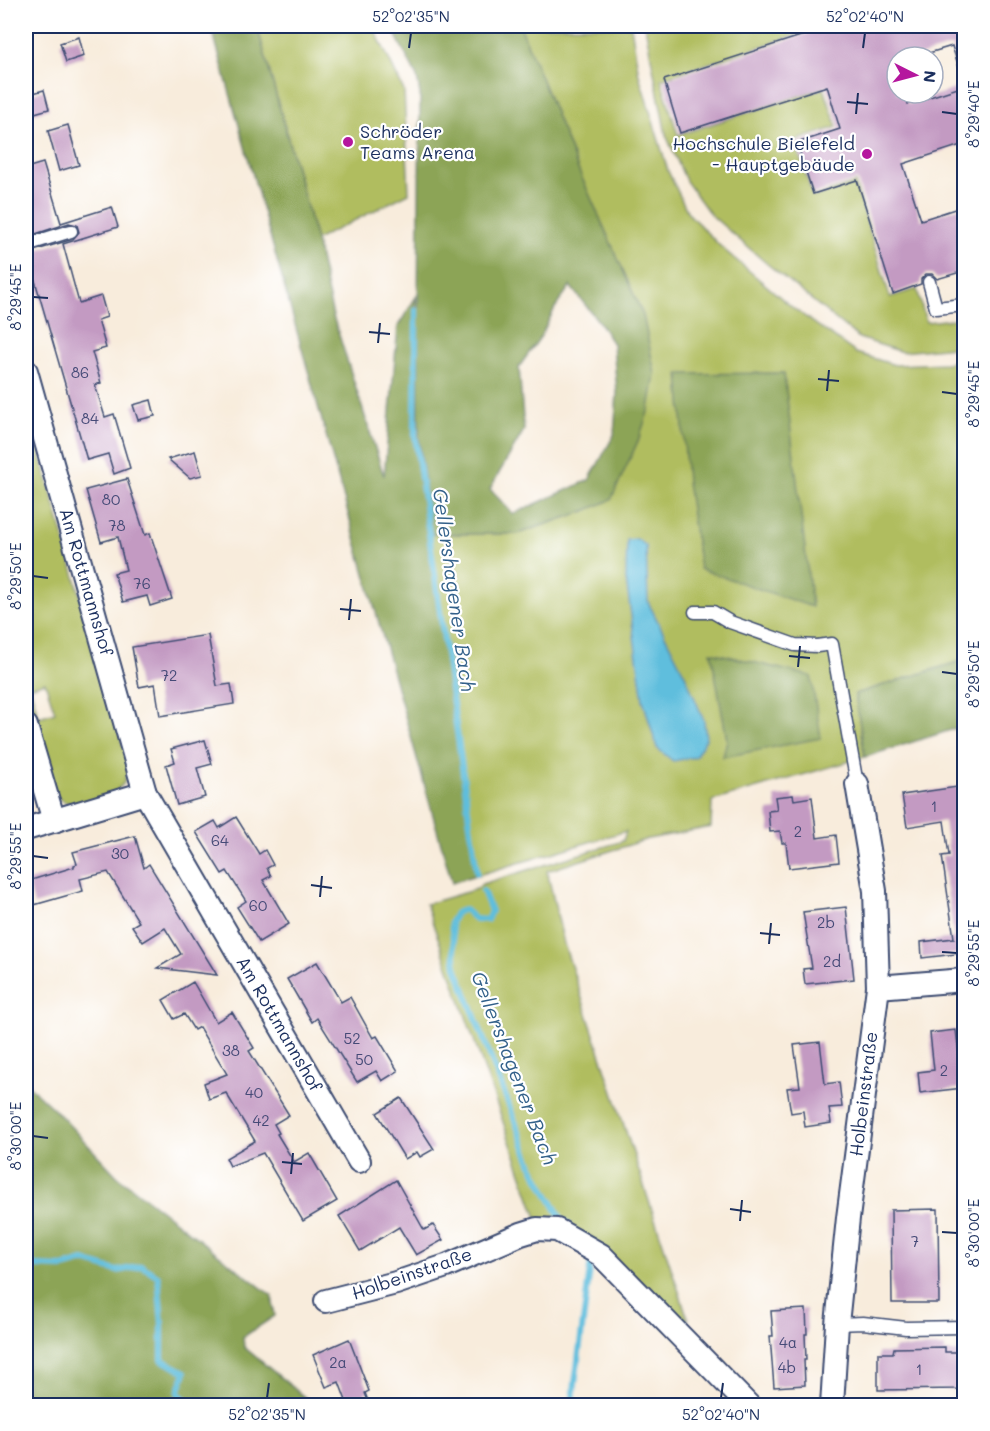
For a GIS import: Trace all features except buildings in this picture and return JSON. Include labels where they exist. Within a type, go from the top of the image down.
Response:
[{"type":"street","name":"Am Rottmannshof","points":[[26,371],[146,794],[359,1161]]},
{"type":"street","points":[[26,726],[54,821]]},
{"type":"street","name":"Holbeinstraße","points":[[832,1406],[837,1324],[848,1218],[878,987],[875,891],[857,784]]},
{"type":"street","points":[[26,829],[146,794]]},
{"type":"street","points":[[878,987],[964,980]]},
{"type":"street","name":"Holbeinstraße","points":[[326,1301],[396,1283],[446,1266],[537,1229],[557,1230],[601,1256],[749,1406]]},
{"type":"lane","points":[[26,245],[71,231]]},
{"type":"lane","points":[[929,282],[936,308],[964,306]]},
{"type":"lane","points":[[695,612],[712,612],[730,622],[795,645],[832,644],[857,784]]},
{"type":"lane","points":[[837,1324],[863,1323],[906,1328],[964,1327]]},
{"type":"green space","points":[[211,26],[257,26],[316,240],[333,316],[384,476],[398,326],[416,297],[413,436],[476,875],[452,883]]},
{"type":"green space","name":"Schröder Teams Arena","points":[[257,26],[373,26],[404,91],[409,193],[316,240]]},
{"type":"green space","points":[[391,26],[520,26],[578,169],[643,315],[655,374],[649,409],[638,441],[611,500],[517,534],[431,534],[419,439],[420,94],[417,77]],"holes":[[[570,286],[599,322],[613,344],[617,393],[614,435],[589,480],[513,514],[490,489],[524,430],[519,367],[541,336],[555,308]]]},
{"type":"green space","points":[[520,26],[631,26],[639,75],[668,171],[688,213],[722,248],[793,308],[856,353],[895,365],[946,363],[964,359],[964,660],[855,694],[865,757],[712,801],[711,827],[648,839],[547,871],[564,944],[688,1319],[668,1330],[595,1262],[538,1221],[426,904],[477,889],[482,884],[623,841],[626,831],[478,875],[431,534],[517,534],[585,511],[638,441],[578,169]]},
{"type":"green space","points":[[645,26],[804,26],[805,32],[661,79],[678,135],[824,88],[837,127],[795,141],[813,197],[855,183],[890,297],[917,289],[926,322],[964,318],[964,346],[902,352],[859,338],[766,263],[710,214],[686,181],[666,135]]},
{"type":"green space","points":[[784,373],[812,607],[700,569],[687,482],[679,374]]},
{"type":"green space","points":[[26,404],[129,767],[124,783],[112,795],[79,805],[64,802],[54,795],[26,702]],"holes":[[[45,682],[55,712],[39,717],[30,687]]]},
{"type":"green space","points":[[711,652],[811,676],[821,738],[723,757],[727,740]]},
{"type":"green space","points":[[964,660],[964,726],[865,757],[855,694]]},
{"type":"green space","points":[[26,1083],[61,1116],[117,1176],[272,1296],[275,1316],[243,1337],[244,1347],[314,1405],[26,1405]]},
{"type":"water","points":[[637,539],[646,546],[648,602],[686,677],[704,721],[706,739],[695,757],[673,761],[657,748],[643,700],[626,579],[627,540]]},
{"type":"waterway","name":"Gellershagener Bach","points":[[416,310],[415,435],[477,873]]},
{"type":"waterway","name":"Gellershagener Bach","points":[[483,891],[491,911],[487,920],[475,919],[464,909],[456,913],[451,922],[456,967],[533,1168],[562,1220],[568,1224]]},
{"type":"waterway","points":[[26,1263],[36,1266],[63,1267],[84,1261],[117,1271],[142,1266],[158,1276],[162,1360],[185,1372],[178,1393],[193,1406]]},
{"type":"waterway","name":"Gellershagener Bach","points":[[575,1406],[573,1398],[591,1261]]},
{"type":"place","name":"Schröder Teams Arena","points":[[348,142]]},
{"type":"place","name":"Hochschule Bielefeld - Hauptgebäude","points":[[867,154]]}]
